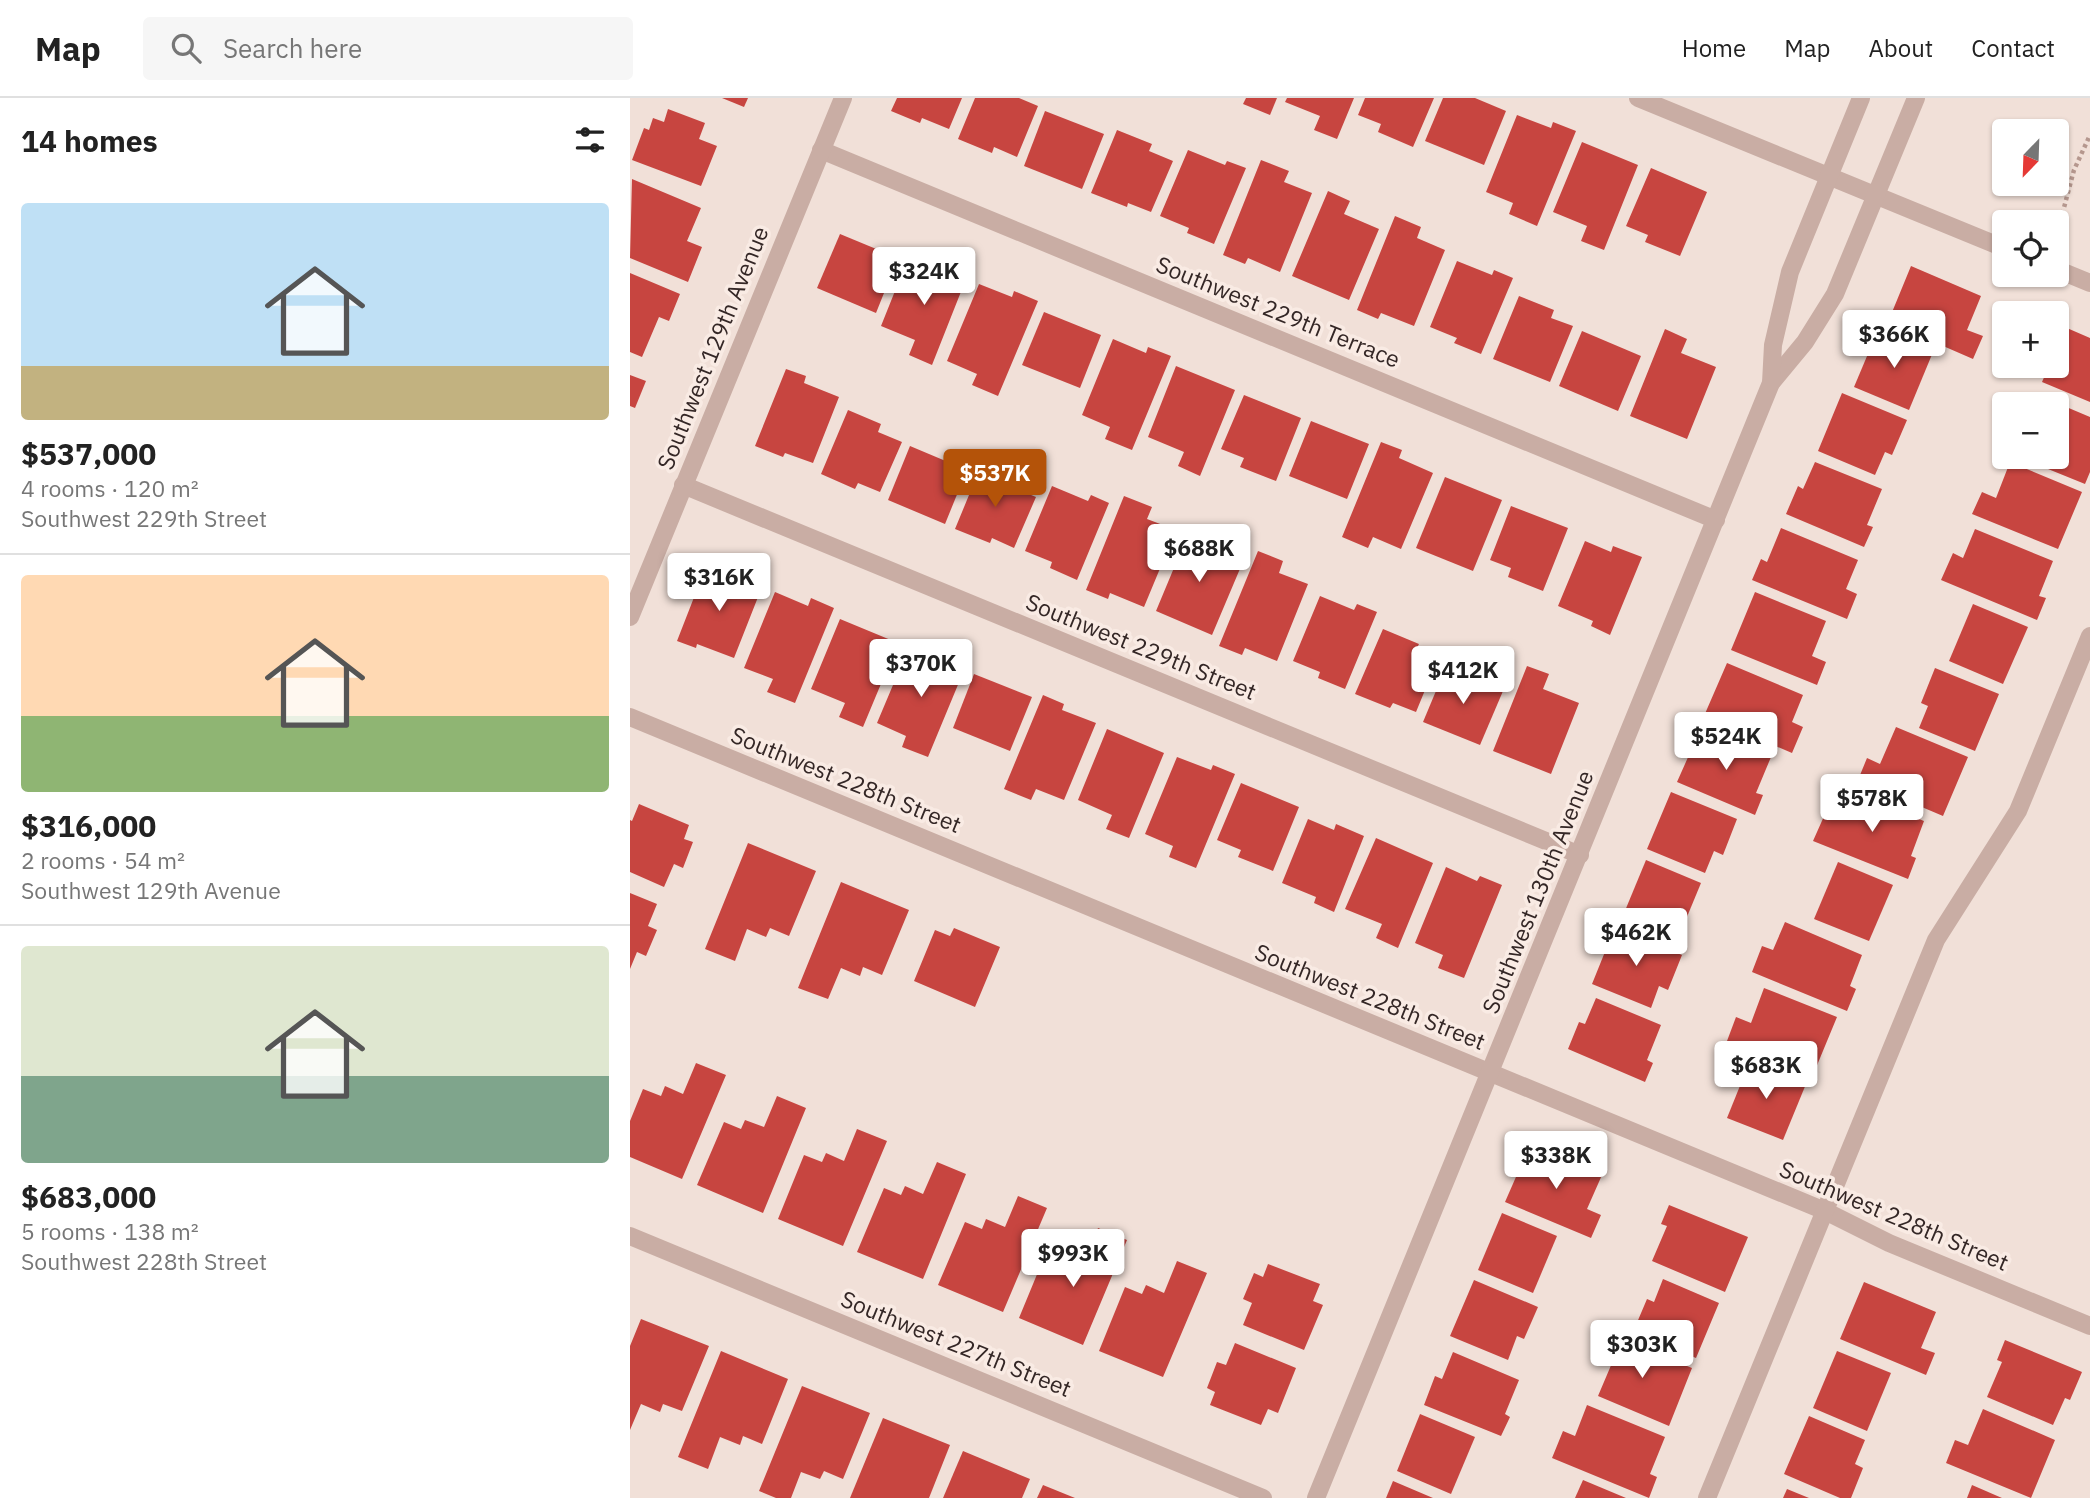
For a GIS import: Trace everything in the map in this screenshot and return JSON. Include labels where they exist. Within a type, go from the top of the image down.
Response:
[{"type":"street","name":"Southwest 129th Avenue","points":[[630,617],[843,98]]},
{"type":"street","points":[[1638,98],[1992,242]]},
{"type":"street","name":"Southwest 130th Avenue","points":[[1771,383],[1773,345],[1784,292],[1861,98]]},
{"type":"street","name":"Southwest 130th Avenue","points":[[1316,1498],[1771,383],[1805,342],[1835,293],[1916,98]]},
{"type":"street","name":"Southwest 229th Terrace","points":[[821,150],[1716,520]]},
{"type":"street","points":[[2069,274],[2090,283]]},
{"type":"street","name":"Southwest 229th Street","points":[[684,485],[1580,855]]},
{"type":"street","points":[[1707,1498],[1937,940],[2018,811],[2090,636]]},
{"type":"street","name":"Southwest 228th Street","points":[[630,717],[1825,1211],[1889,1243],[2090,1326]]},
{"type":"street","name":"Southwest 227th Street","points":[[630,1236],[1263,1498]]},
{"type":"path","points":[[2063,210],[2074,170],[2090,135]]},
{"type":"building","points":[[722,98],[748,98],[744,107]]},
{"type":"building","points":[[897,98],[962,98],[949,129],[922,118],[920,123],[891,111]]},
{"type":"building","points":[[975,98],[1019,98],[1038,106],[1017,157],[994,147],[992,153],[958,139]]},
{"type":"building","points":[[1246,98],[1277,98],[1270,115],[1243,104]]},
{"type":"building","points":[[1287,98],[1354,98],[1337,139],[1314,130],[1320,116],[1285,102]]},
{"type":"building","points":[[1365,98],[1434,98],[1413,147],[1378,132],[1381,124],[1358,115]]},
{"type":"building","points":[[1443,98],[1475,98],[1506,111],[1484,165],[1425,141]]},
{"type":"building","points":[[668,109],[705,123],[699,139],[717,146],[701,186],[632,160],[644,128],[649,130],[653,118],[664,122]]},
{"type":"building","points":[[1045,111],[1104,134],[1082,189],[1024,166]]},
{"type":"building","points":[[1517,115],[1551,128],[1553,122],[1576,131],[1537,226],[1509,214],[1513,203],[1486,192]]},
{"type":"building","points":[[1117,130],[1152,144],[1149,151],[1173,161],[1151,212],[1128,203],[1127,207],[1091,193]]},
{"type":"building","points":[[1582,142],[1638,165],[1604,250],[1581,241],[1587,226],[1553,212]]},
{"type":"building","points":[[1188,150],[1225,165],[1227,161],[1246,168],[1214,244],[1187,233],[1189,228],[1160,216]]},
{"type":"building","points":[[1261,160],[1289,171],[1284,182],[1312,193],[1280,272],[1248,258],[1245,264],[1223,255]]},
{"type":"building","points":[[1651,168],[1707,192],[1680,256],[1645,242],[1648,235],[1626,226]]},
{"type":"building","points":[[632,179],[701,208],[687,241],[702,247],[688,282],[630,258]]},
{"type":"building","points":[[1328,191],[1350,201],[1344,214],[1379,229],[1349,300],[1292,276]]},
{"type":"building","points":[[1395,216],[1421,227],[1417,238],[1445,250],[1414,326],[1381,313],[1378,319],[1357,310]]},
{"type":"building","points":[[840,234],[898,258],[876,313],[817,288]]},
{"type":"building","points":[[909,256],[966,279],[932,365],[909,355],[915,340],[881,326]]},
{"type":"building","points":[[1457,261],[1492,275],[1494,270],[1513,278],[1481,354],[1454,343],[1457,338],[1430,327]]},
{"type":"building","points":[[1911,266],[1981,296],[1967,330],[1983,336],[1973,359],[1888,322]]},
{"type":"building","points":[[630,273],[680,294],[669,321],[659,317],[642,357],[630,352]]},
{"type":"building","points":[[979,284],[1012,297],[1014,291],[1038,301],[998,396],[972,385],[977,374],[947,361]]},
{"type":"building","points":[[1519,296],[1554,310],[1551,318],[1573,326],[1550,382],[1493,359]]},
{"type":"building","points":[[1044,312],[1101,335],[1080,388],[1022,365]]},
{"type":"building","points":[[1665,329],[1687,339],[1681,353],[1716,367],[1687,439],[1630,416]]},
{"type":"building","points":[[2069,329],[2090,338],[2090,402],[2042,382],[2044,378],[2069,378]]},
{"type":"building","points":[[1878,330],[1933,352],[1909,410],[1854,387]]},
{"type":"building","points":[[1582,331],[1641,356],[1618,411],[1559,386]]},
{"type":"building","points":[[1113,339],[1146,353],[1148,347],[1171,356],[1132,450],[1105,439],[1110,427],[1082,415]]},
{"type":"building","points":[[1176,366],[1235,390],[1200,476],[1178,466],[1184,452],[1148,437]]},
{"type":"building","points":[[786,369],[806,376],[804,383],[839,397],[813,463],[785,453],[783,457],[755,446]]},
{"type":"building","points":[[630,375],[646,381],[635,408],[630,406]]},
{"type":"building","points":[[1842,393],[1907,420],[1892,455],[1885,452],[1875,475],[1818,451]]},
{"type":"building","points":[[1244,395],[1301,418],[1276,481],[1240,467],[1244,458],[1221,449]]},
{"type":"building","points":[[2069,408],[2090,417],[2090,472],[2085,484],[2048,469],[2069,469]]},
{"type":"building","points":[[848,410],[881,424],[878,432],[902,442],[880,492],[858,483],[855,489],[821,474]]},
{"type":"building","points":[[1311,421],[1369,444],[1347,499],[1289,476]]},
{"type":"building","points":[[1381,442],[1402,450],[1399,458],[1433,473],[1401,549],[1373,537],[1368,548],[1342,537]]},
{"type":"building","points":[[910,446],[967,470],[945,524],[888,500]]},
{"type":"building","points":[[1815,462],[1882,489],[1867,525],[1873,527],[1864,547],[1786,514],[1798,486],[1803,489]]},
{"type":"building","points":[[981,466],[1015,479],[1012,487],[1036,497],[1014,548],[992,538],[990,543],[955,529]]},
{"type":"building","points":[[2007,469],[2027,469],[2082,492],[2058,549],[1972,514],[1982,492],[1996,498]]},
{"type":"building","points":[[1445,477],[1502,500],[1473,571],[1416,548]]},
{"type":"building","points":[[1052,486],[1088,501],[1091,495],[1109,503],[1077,580],[1050,568],[1052,562],[1025,551]]},
{"type":"building","points":[[1124,496],[1152,507],[1147,519],[1176,530],[1144,607],[1110,593],[1108,599],[1086,590]]},
{"type":"building","points":[[1511,506],[1568,528],[1543,591],[1508,577],[1511,568],[1490,560]]},
{"type":"building","points":[[1191,527],[1213,536],[1207,549],[1242,564],[1212,635],[1156,611]]},
{"type":"building","points":[[1781,528],[1858,560],[1846,589],[1857,594],[1847,619],[1752,580],[1761,559],[1767,562]]},
{"type":"building","points":[[1975,529],[2053,561],[2039,596],[2046,598],[2037,620],[1941,580],[1953,553],[1963,558]]},
{"type":"building","points":[[1585,541],[1611,552],[1613,546],[1642,557],[1610,635],[1591,626],[1593,621],[1558,606]]},
{"type":"building","points":[[1258,551],[1283,561],[1279,573],[1308,584],[1277,661],[1245,648],[1242,655],[1219,646]]},
{"type":"building","points":[[707,564],[735,576],[733,581],[760,592],[734,658],[697,644],[696,648],[677,641]]},
{"type":"building","points":[[775,592],[808,606],[811,598],[834,608],[795,703],[767,692],[773,679],[744,668]]},
{"type":"building","points":[[1755,592],[1826,621],[1812,656],[1826,662],[1817,685],[1731,650]]},
{"type":"building","points":[[1320,596],[1354,610],[1357,604],[1377,612],[1345,689],[1318,678],[1320,672],[1293,661]]},
{"type":"building","points":[[1973,604],[2028,627],[2003,684],[1949,661]]},
{"type":"building","points":[[840,619],[898,643],[863,727],[839,717],[845,703],[811,689]]},
{"type":"building","points":[[1383,629],[1419,644],[1415,652],[1437,661],[1416,712],[1393,703],[1390,708],[1355,694]]},
{"type":"building","points":[[909,647],[942,660],[944,655],[967,663],[928,757],[902,747],[906,736],[877,723]]},
{"type":"building","points":[[1727,663],[1803,695],[1792,722],[1803,727],[1792,753],[1704,716]]},
{"type":"building","points":[[1527,666],[1549,674],[1543,689],[1579,703],[1551,774],[1493,751]]},
{"type":"building","points":[[1446,667],[1503,691],[1480,745],[1423,722]]},
{"type":"building","points":[[1935,668],[1999,694],[1975,751],[1919,728],[1928,706],[1921,703]]},
{"type":"building","points":[[974,674],[1032,697],[1010,751],[953,728]]},
{"type":"building","points":[[1043,695],[1064,704],[1062,710],[1096,723],[1064,800],[1036,789],[1031,800],[1004,789]]},
{"type":"building","points":[[1896,727],[1968,757],[1943,816],[1858,780],[1867,758],[1880,764]]},
{"type":"building","points":[[1107,729],[1164,753],[1129,838],[1106,829],[1112,815],[1078,800]]},
{"type":"building","points":[[1706,730],[1771,757],[1756,793],[1763,795],[1755,815],[1677,782],[1689,755],[1694,757]]},
{"type":"building","points":[[1177,757],[1211,770],[1213,765],[1235,774],[1196,868],[1169,857],[1173,846],[1145,834]]},
{"type":"building","points":[[1241,783],[1299,807],[1273,871],[1238,857],[1241,850],[1217,840]]},
{"type":"building","points":[[1846,790],[1924,821],[1911,856],[1916,858],[1908,879],[1813,841],[1825,814],[1835,818]]},
{"type":"building","points":[[1671,792],[1737,819],[1723,855],[1714,851],[1705,873],[1647,849]]},
{"type":"building","points":[[639,804],[689,825],[684,839],[693,842],[683,868],[674,864],[664,887],[630,872],[630,820],[632,821]]},
{"type":"building","points":[[1308,819],[1334,830],[1336,824],[1364,836],[1334,912],[1314,903],[1316,897],[1282,883]]},
{"type":"building","points":[[1376,838],[1433,863],[1398,948],[1376,938],[1382,924],[1345,909]]},
{"type":"building","points":[[748,843],[816,871],[789,936],[770,928],[766,937],[747,929],[735,961],[705,949]]},
{"type":"building","points":[[1646,860],[1701,883],[1677,941],[1622,918]]},
{"type":"building","points":[[1838,862],[1893,885],[1869,941],[1814,919]]},
{"type":"building","points":[[1446,867],[1477,881],[1480,876],[1502,885],[1464,978],[1438,968],[1443,955],[1415,943]]},
{"type":"building","points":[[841,882],[909,910],[882,975],[863,967],[860,976],[841,968],[828,999],[798,988]]},
{"type":"building","points":[[630,893],[657,904],[648,926],[657,930],[646,956],[637,952],[630,969]]},
{"type":"building","points":[[1785,922],[1862,955],[1850,986],[1856,989],[1847,1011],[1752,972],[1762,946],[1773,950]]},
{"type":"building","points":[[1615,927],[1682,955],[1668,990],[1659,986],[1651,1008],[1592,984]]},
{"type":"building","points":[[954,928],[1000,947],[975,1007],[914,981],[935,930],[950,936]]},
{"type":"building","points":[[1764,988],[1837,1017],[1813,1075],[1727,1041],[1736,1017],[1751,1023]]},
{"type":"building","points":[[1596,998],[1661,1025],[1647,1060],[1653,1063],[1645,1082],[1568,1049],[1579,1022],[1585,1024]]},
{"type":"building","points":[[1750,1061],[1806,1084],[1783,1140],[1727,1118]]},
{"type":"building","points":[[696,1063],[726,1075],[682,1179],[630,1157],[630,1121],[643,1089],[661,1096],[665,1086],[683,1094]]},
{"type":"building","points":[[777,1096],[806,1108],[763,1213],[697,1185],[724,1122],[741,1129],[745,1120],[764,1127]]},
{"type":"building","points":[[857,1129],[887,1141],[843,1246],[778,1219],[804,1155],[822,1162],[826,1153],[844,1161]]},
{"type":"building","points":[[1530,1145],[1602,1175],[1587,1209],[1601,1215],[1591,1238],[1505,1202]]},
{"type":"building","points":[[937,1162],[966,1174],[923,1279],[857,1252],[884,1188],[901,1195],[905,1186],[923,1194]]},
{"type":"building","points":[[1018,1196],[1047,1208],[1003,1312],[938,1285],[965,1222],[982,1229],[986,1219],[1005,1227]]},
{"type":"building","points":[[1669,1205],[1748,1237],[1725,1292],[1652,1261],[1667,1226],[1661,1224]]},
{"type":"building","points":[[1502,1213],[1557,1236],[1533,1293],[1478,1270]]},
{"type":"building","points":[[1098,1228],[1127,1240],[1083,1345],[1019,1318],[1045,1255],[1062,1261],[1066,1252],[1085,1260]]},
{"type":"building","points":[[1177,1261],[1207,1273],[1163,1377],[1099,1351],[1125,1287],[1142,1294],[1146,1285],[1164,1293]]},
{"type":"building","points":[[1268,1264],[1320,1284],[1313,1301],[1323,1305],[1304,1350],[1243,1325],[1252,1303],[1243,1299],[1254,1273],[1263,1277]]},
{"type":"building","points":[[1663,1279],[1719,1303],[1696,1358],[1633,1332],[1647,1299],[1654,1302]]},
{"type":"building","points":[[1474,1280],[1538,1307],[1524,1339],[1517,1336],[1508,1360],[1450,1336]]},
{"type":"building","points":[[1864,1282],[1936,1312],[1921,1348],[1935,1353],[1926,1375],[1840,1339]]},
{"type":"building","points":[[641,1319],[709,1346],[682,1411],[663,1404],[660,1412],[641,1404],[630,1430],[630,1346]]},
{"type":"building","points":[[1606,1333],[1692,1368],[1669,1426],[1598,1396],[1612,1363],[1597,1356]]},
{"type":"building","points":[[2005,1340],[2082,1372],[2070,1400],[2065,1398],[2053,1425],[1987,1397],[2002,1362],[1997,1360]]},
{"type":"building","points":[[1235,1343],[1296,1368],[1278,1413],[1268,1409],[1261,1425],[1210,1405],[1215,1392],[1207,1388],[1217,1362],[1226,1365]]},
{"type":"building","points":[[721,1351],[788,1379],[762,1444],[743,1436],[740,1445],[720,1437],[708,1469],[678,1457]]},
{"type":"building","points":[[1837,1351],[1891,1373],[1867,1431],[1813,1408]]},
{"type":"building","points":[[1453,1352],[1519,1380],[1505,1414],[1510,1417],[1501,1436],[1424,1405],[1435,1376],[1442,1379]]},
{"type":"building","points":[[802,1386],[870,1413],[843,1479],[824,1471],[820,1479],[801,1472],[791,1498],[776,1498],[759,1491]]},
{"type":"building","points":[[1587,1405],[1665,1437],[1650,1474],[1657,1477],[1649,1498],[1552,1458],[1563,1431],[1575,1436]]},
{"type":"building","points":[[1983,1409],[2055,1440],[2031,1498],[1946,1463],[1955,1440],[1968,1445]]},
{"type":"building","points":[[1420,1414],[1475,1437],[1451,1494],[1397,1471]]},
{"type":"building","points":[[1809,1416],[1865,1440],[1855,1464],[1863,1468],[1851,1498],[1840,1498],[1784,1474]]},
{"type":"building","points":[[883,1418],[950,1445],[929,1498],[850,1498]]},
{"type":"building","points":[[963,1451],[1030,1479],[1022,1498],[943,1498]]},
{"type":"building","points":[[1583,1480],[1626,1498],[1575,1498]]},
{"type":"building","points":[[1393,1481],[1433,1498],[1386,1498]]},
{"type":"building","points":[[1043,1485],[1075,1498],[1037,1498]]},
{"type":"building","points":[[1972,1485],[2002,1498],[1967,1498]]},
{"type":"building","points":[[1787,1489],[1809,1498],[1783,1498]]}]
